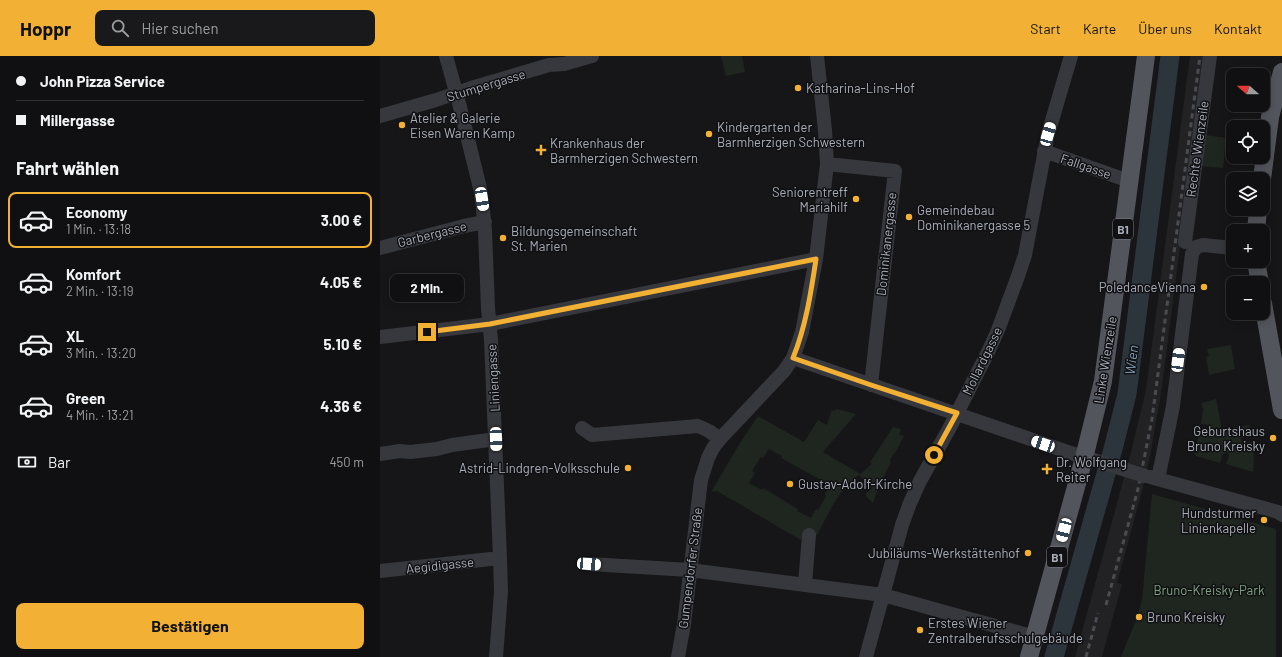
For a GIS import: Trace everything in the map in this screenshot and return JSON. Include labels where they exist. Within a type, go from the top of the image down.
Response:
[{"type":"main road","name":"Linke Wienzeile","points":[[1029,657],[1088,459],[1104,375],[1146,56]]},
{"type":"main road","points":[[1264,172],[1276,119],[1282,72]]},
{"type":"main road","points":[[1266,320],[1282,410]]},
{"type":"street","name":"Liniengasse","points":[[446,56],[480,188],[485,222],[488,308],[496,439],[501,592],[496,657]]},
{"type":"street","name":"Stumpergasse","points":[[380,116],[549,65],[564,64],[592,56]]},
{"type":"street","points":[[817,56],[826,164],[816,259],[805,319],[793,358],[1088,459],[1278,512],[1282,515]]},
{"type":"street","name":"Mollardgasse","points":[[866,657],[902,525],[910,503],[998,330],[1018,276],[1024,255],[1044,151],[1071,56]]},
{"type":"street","name":"Rechte Wienzeile","points":[[1185,242],[1210,56]]},
{"type":"street","name":"Fallgasse","points":[[1044,151],[1129,181]]},
{"type":"street","name":"Dominikanergasse","points":[[826,164],[895,171],[871,385]]},
{"type":"street","name":"Garbergasse","points":[[380,248],[485,222]]},
{"type":"street","points":[[1152,478],[1172,406],[1192,254],[1196,247],[1203,245],[1226,247]]},
{"type":"street","points":[[380,337],[490,324],[816,259]]},
{"type":"street","name":"Gumpendorfer Straße","points":[[678,657],[684,624],[701,480],[708,458],[720,439],[784,371],[793,358]]},
{"type":"street","points":[[582,428],[592,435],[698,426],[709,431],[720,439]]},
{"type":"street","points":[[380,454],[437,449],[452,445],[496,439]]},
{"type":"street","points":[[805,584],[809,535]]},
{"type":"street","name":"Aegidigasse","points":[[380,571],[500,558]]},
{"type":"street","points":[[589,564],[690,570],[883,595],[1035,637]]},
{"type":"shaded area","points":[[1190,56],[1205,56],[1161,393],[1149,461],[1117,583],[1122,584],[1102,657],[1075,657],[1130,456],[1146,390]]},
{"type":"green space","points":[[721,56],[742,56],[745,72],[726,76]]},
{"type":"green space","points":[[1206,135],[1226,138],[1223,168],[1201,166]]},
{"type":"green space","points":[[1231,345],[1235,369],[1209,375],[1206,357],[1209,356],[1207,349]]},
{"type":"green space","points":[[1216,399],[1222,430],[1249,425],[1251,436],[1241,438],[1242,443],[1252,442],[1254,457],[1253,472],[1226,464],[1229,456],[1226,452],[1223,454],[1220,463],[1196,456],[1195,453],[1198,453],[1199,451],[1196,450],[1199,430],[1208,431],[1209,425],[1201,424],[1203,409],[1201,403]]},
{"type":"green space","points":[[832,409],[833,411],[837,409],[856,414],[823,452],[860,474],[872,464],[870,462],[893,427],[901,429],[899,435],[904,436],[890,460],[891,462],[883,478],[882,477],[873,503],[865,495],[872,488],[859,475],[840,495],[817,535],[803,532],[801,540],[717,491],[711,492],[758,416],[804,442],[818,420],[827,425]],"holes":[[[769,449],[782,456],[781,458],[830,485],[818,510],[816,509],[811,518],[797,511],[798,509],[763,488],[762,490],[749,483],[755,473],[752,471],[761,457],[763,458]]]},
{"type":"green space","name":"Bruno-Kreisky-Park","points":[[1152,494],[1276,529],[1276,657],[1121,657],[1136,620],[1142,600]]},
{"type":"waterway","name":"Wien","points":[[1054,657],[1113,449],[1127,394],[1170,56]]},
{"type":"railway","points":[[1106,605],[1138,489],[1152,419],[1200,56]]},
{"type":"railway","points":[[1086,657],[1098,613]]},
{"type":"place","name":"Katharina-Lins-Hof","points":[[798,88]]},
{"type":"place","name":"Atelier & Galerie Eisen Waren Kamp","points":[[402,125]]},
{"type":"place","name":"Kindergarten der Barmherzigen Schwestern","points":[[709,134]]},
{"type":"place","name":"Krankenhaus der Barmherzigen Schwestern","points":[[541,150]]},
{"type":"place","name":"Seniorentreff Mariahilf","points":[[856,199]]},
{"type":"place","name":"Gemeindebau Dominikanergasse 5","points":[[909,217]]},
{"type":"place","name":"Bildungsgemeinschaft St. Marien","points":[[503,238]]},
{"type":"place","name":"PoledanceVienna","points":[[1204,287]]},
{"type":"place","name":"Geburtshaus Bruno Kreisky","points":[[1273,438]]},
{"type":"place","name":"Astrid-Lindgren-Volksschule","points":[[628,468]]},
{"type":"place","name":"Dr. Wolfgang Reiter","points":[[1047,469]]},
{"type":"place","name":"Gustav-Adolf-Kirche","points":[[790,484]]},
{"type":"place","name":"Hundsturmer Linienkapelle","points":[[1264,520]]},
{"type":"place","name":"Jubiläums-Werkstättenhof","points":[[1028,553]]},
{"type":"place","name":"Bruno Kreisky","points":[[1139,617]]},
{"type":"place","name":"Erstes Wiener Zentralberufsschulgebäude","points":[[920,630]]},
{"type":"route","points":[[427,332],[490,324],[816,259],[802,332],[793,358],[957,413],[934,455]]}]
